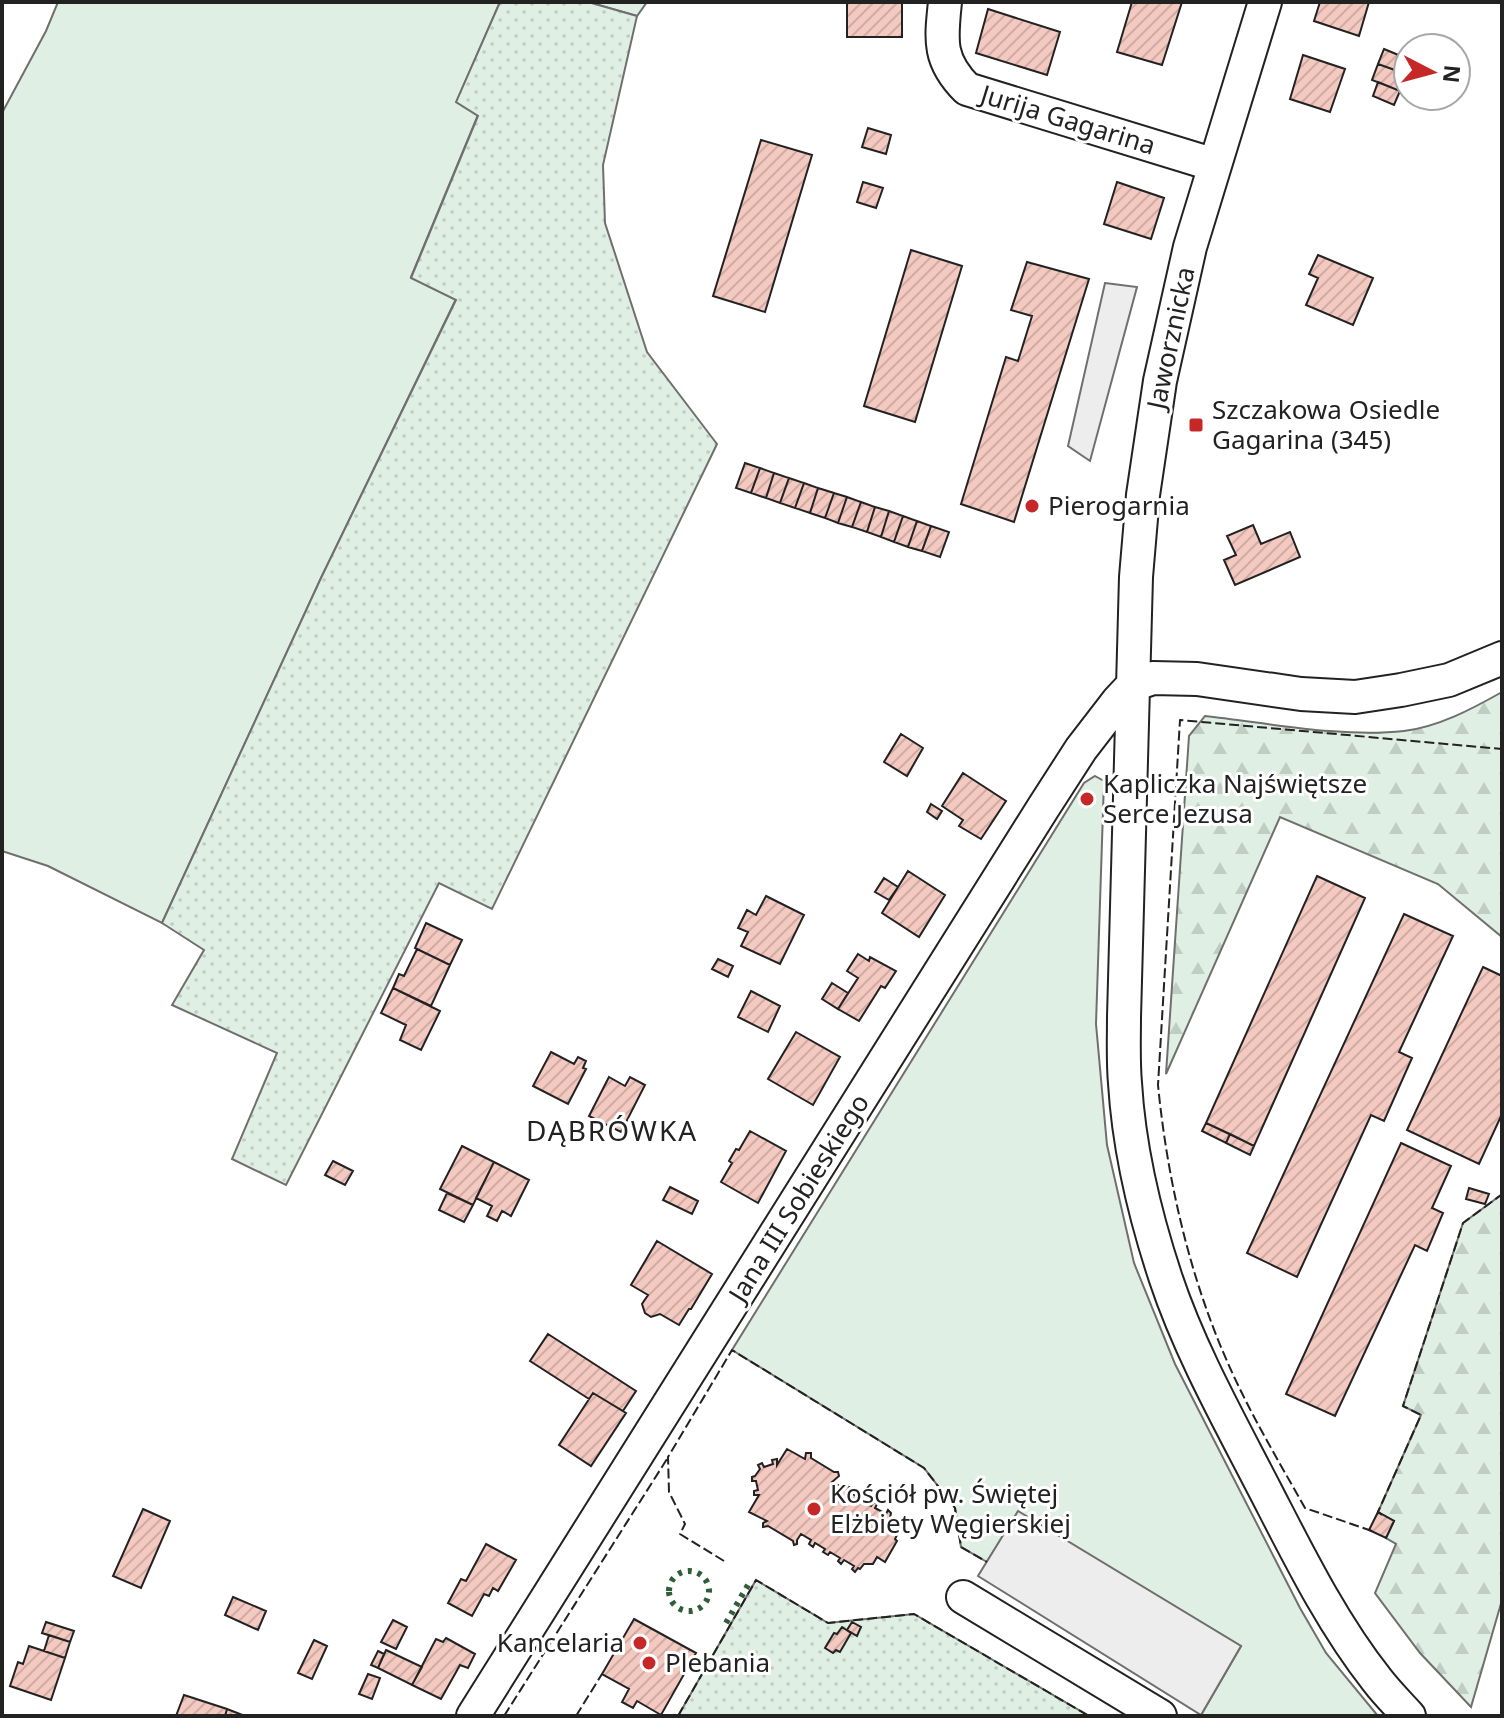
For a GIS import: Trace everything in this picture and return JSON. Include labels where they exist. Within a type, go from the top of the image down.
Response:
[{"type":"street","name":"Jurija Gagarina","points":[[945,2],[943,52],[947,65],[967,89],[1215,165]]},
{"type":"street","name":"Jaworznicka","points":[[1265,2],[1188,258],[1160,381],[1143,495],[1133,685],[1125,1084],[1132,1148],[1149,1219],[1166,1280],[1186,1331],[1311,1578],[1377,1680],[1409,1716]]},
{"type":"street","points":[[1133,685],[1153,678],[1197,679],[1301,694],[1355,697],[1449,680],[1502,658]]},
{"type":"street","name":"Jana III Sobieskiego","points":[[473,1716],[1043,808],[1102,721],[1133,685]]},
{"type":"street","points":[[963,1597],[1160,1716]]},
{"type":"green space","points":[[58,2],[500,2],[457,101],[478,115],[411,277],[456,299],[321,578],[162,923],[48,866],[2,851],[2,113]]},
{"type":"green space","points":[[500,2],[588,2],[637,16],[603,165],[605,223],[647,352],[717,444],[492,909],[439,883],[286,1185],[232,1159],[277,1053],[172,1005],[204,950],[162,923],[321,578],[456,300],[411,278],[478,116],[456,102]]},
{"type":"green space","points":[[588,2],[647,2],[637,16]]},
{"type":"green space","points":[[1502,692],[1502,937],[1438,884],[1280,817],[1166,1074],[1189,736],[1205,716],[1330,731],[1380,733],[1417,729],[1442,721]]},
{"type":"green space","points":[[1095,776],[1104,781],[1096,1024],[1107,1145],[1134,1263],[1175,1364],[1300,1608],[1326,1653],[1378,1716],[1201,1715],[1241,1646],[1018,1512],[987,1562],[961,1547],[955,1508],[924,1468],[732,1350],[1084,783]]},
{"type":"green space","points":[[1501,1195],[1502,1600],[1471,1707],[1420,1653],[1375,1593],[1396,1544],[1386,1538],[1394,1521],[1378,1512],[1421,1415],[1403,1406],[1463,1223]]},
{"type":"green space","points":[[756,1580],[828,1623],[914,1614],[1089,1716],[678,1716]]},
{"type":"shaded area","points":[[1105,283],[1137,287],[1090,461],[1068,446]]},
{"type":"shaded area","points":[[1018,1511],[1241,1646],[1201,1715],[978,1576]]},
{"type":"building","points":[[847,2],[902,2],[902,37],[847,37]]},
{"type":"building","points":[[1132,2],[1182,2],[1162,65],[1117,52]]},
{"type":"building","points":[[1320,2],[1369,2],[1359,36],[1314,21]]},
{"type":"building","points":[[988,9],[1060,32],[1047,75],[976,53]]},
{"type":"building","points":[[1384,49],[1392,52],[1392,69],[1378,64]]},
{"type":"building","points":[[1303,55],[1345,69],[1330,112],[1290,99]]},
{"type":"building","points":[[1378,64],[1392,69],[1392,88],[1372,80]]},
{"type":"building","points":[[1378,82],[1392,88],[1392,104],[1373,96]]},
{"type":"building","points":[[868,128],[891,135],[886,154],[862,147]]},
{"type":"building","points":[[761,140],[812,155],[765,312],[713,296]]},
{"type":"building","points":[[863,182],[883,188],[876,208],[857,202]]},
{"type":"building","points":[[1117,182],[1164,198],[1151,239],[1104,224]]},
{"type":"building","points":[[911,250],[962,266],[915,422],[864,406]]},
{"type":"building","points":[[1318,255],[1373,278],[1353,325],[1306,305],[1318,278],[1309,274]]},
{"type":"building","points":[[1027,262],[1089,279],[1014,522],[961,504],[1006,357],[1018,361],[1032,316],[1011,310]]},
{"type":"building","points":[[745,463],[760,468],[751,493],[736,488]]},
{"type":"building","points":[[760,468],[774,473],[766,498],[751,493]]},
{"type":"building","points":[[774,473],[789,478],[780,503],[766,498]]},
{"type":"building","points":[[789,478],[804,483],[795,508],[780,503]]},
{"type":"building","points":[[804,483],[818,488],[810,513],[795,508]]},
{"type":"building","points":[[818,488],[834,493],[825,518],[810,513]]},
{"type":"building","points":[[834,493],[847,497],[838,523],[825,518]]},
{"type":"building","points":[[847,497],[861,502],[852,527],[838,523]]},
{"type":"building","points":[[861,502],[875,507],[867,532],[852,527]]},
{"type":"building","points":[[875,507],[889,511],[881,537],[867,532]]},
{"type":"building","points":[[889,511],[903,516],[894,542],[881,537]]},
{"type":"building","points":[[903,516],[917,521],[908,547],[894,542]]},
{"type":"building","points":[[917,521],[931,526],[922,551],[908,547]]},
{"type":"building","points":[[1253,525],[1261,544],[1290,532],[1300,557],[1235,585],[1224,560],[1236,555],[1227,536]]},
{"type":"building","points":[[931,526],[949,532],[940,557],[922,551]]},
{"type":"building","points":[[901,734],[923,748],[907,776],[884,762]]},
{"type":"building","points":[[963,773],[1006,801],[981,839],[959,826],[963,820],[942,806]]},
{"type":"building","points":[[931,804],[942,811],[937,819],[927,812]]},
{"type":"building","points":[[908,871],[945,895],[919,937],[882,913]]},
{"type":"building","points":[[1317,876],[1365,898],[1254,1146],[1206,1123]]},
{"type":"building","points":[[884,878],[898,887],[889,900],[875,892]]},
{"type":"building","points":[[766,896],[804,915],[780,964],[741,946],[748,932],[738,928],[747,910],[756,915]]},
{"type":"building","points":[[1404,914],[1453,936],[1399,1052],[1412,1058],[1384,1121],[1371,1115],[1297,1277],[1247,1253]]},
{"type":"building","points":[[426,923],[462,940],[450,965],[415,948]]},
{"type":"building","points":[[417,949],[450,965],[431,1006],[393,988],[399,974],[404,976]]},
{"type":"building","points":[[858,954],[896,971],[885,988],[881,986],[859,1021],[838,1009],[858,978],[847,971]]},
{"type":"building","points":[[718,959],[733,966],[728,977],[712,969]]},
{"type":"building","points":[[1483,967],[1502,976],[1502,1114],[1479,1164],[1407,1130]]},
{"type":"building","points":[[832,983],[848,993],[838,1009],[822,999]]},
{"type":"building","points":[[393,988],[440,1011],[421,1050],[400,1040],[406,1025],[381,1013]]},
{"type":"building","points":[[751,991],[780,1006],[768,1032],[738,1017]]},
{"type":"building","points":[[796,1032],[840,1057],[813,1105],[768,1079]]},
{"type":"building","points":[[551,1052],[574,1064],[578,1057],[586,1061],[583,1068],[586,1069],[568,1104],[533,1086]]},
{"type":"building","points":[[609,1077],[625,1086],[630,1077],[645,1085],[621,1132],[589,1116]]},
{"type":"building","points":[[1206,1123],[1230,1134],[1226,1143],[1202,1131]]},
{"type":"building","points":[[750,1131],[786,1151],[758,1203],[721,1182],[732,1163],[729,1161]]},
{"type":"building","points":[[1230,1134],[1254,1146],[1250,1155],[1226,1143]]},
{"type":"building","points":[[1401,1143],[1451,1166],[1432,1208],[1443,1213],[1427,1251],[1415,1245],[1335,1416],[1286,1394]]},
{"type":"building","points":[[462,1146],[494,1162],[473,1205],[440,1189]]},
{"type":"building","points":[[333,1161],[353,1171],[345,1185],[325,1175]]},
{"type":"building","points":[[494,1162],[529,1180],[511,1216],[502,1211],[497,1221],[487,1216],[492,1206],[476,1198]]},
{"type":"building","points":[[670,1187],[698,1201],[692,1214],[663,1200]]},
{"type":"building","points":[[1469,1188],[1489,1194],[1485,1204],[1466,1199]]},
{"type":"building","points":[[447,1193],[473,1205],[464,1222],[439,1210]]},
{"type":"building","points":[[657,1241],[712,1274],[679,1325],[660,1314],[651,1317],[645,1313],[642,1304],[648,1295],[631,1285]]},
{"type":"building","points":[[548,1334],[636,1391],[623,1411],[593,1393],[589,1399],[530,1361]]},
{"type":"building","points":[[593,1393],[626,1413],[591,1466],[559,1445]]},
{"type":"building","name":"Kościół pw. Świętej Elżbiety Węgierskiej","points":[[787,1449],[805,1459],[806,1453],[811,1453],[811,1458],[838,1472],[839,1476],[832,1482],[843,1488],[845,1485],[849,1487],[847,1490],[856,1496],[858,1493],[863,1495],[860,1499],[871,1506],[874,1502],[877,1504],[875,1508],[886,1514],[888,1510],[891,1513],[890,1518],[897,1523],[899,1531],[885,1562],[877,1557],[873,1564],[864,1564],[855,1572],[852,1569],[854,1566],[844,1560],[841,1564],[838,1561],[840,1558],[823,1552],[825,1549],[815,1543],[813,1547],[809,1544],[811,1540],[801,1534],[794,1545],[793,1541],[768,1526],[763,1527],[767,1521],[749,1512],[759,1495],[754,1495],[754,1491],[758,1490],[756,1481],[752,1481],[760,1469],[758,1465],[762,1463],[764,1467],[777,1459],[777,1465]]},
{"type":"building","points":[[143,1509],[170,1521],[141,1588],[113,1576]]},
{"type":"building","points":[[1378,1512],[1394,1521],[1386,1538],[1369,1530]]},
{"type":"building","points":[[486,1544],[516,1560],[498,1591],[493,1588],[489,1596],[484,1594],[472,1616],[448,1603],[461,1579],[466,1581]]},
{"type":"building","points":[[233,1597],[266,1611],[258,1630],[225,1615]]},
{"type":"building","name":"Plebania","points":[[634,1619],[696,1653],[661,1715],[637,1701],[633,1708],[622,1702],[629,1689],[602,1674]]},
{"type":"building","points":[[393,1620],[407,1627],[396,1649],[381,1642]]},
{"type":"building","points":[[46,1622],[74,1631],[70,1642],[42,1633]]},
{"type":"building","points":[[852,1622],[861,1627],[857,1636],[847,1630]]},
{"type":"building","points":[[842,1627],[851,1633],[840,1652],[836,1650],[833,1653],[825,1648],[834,1633],[837,1634]]},
{"type":"building","points":[[49,1635],[70,1642],[65,1658],[44,1651]]},
{"type":"building","points":[[446,1638],[475,1654],[468,1668],[460,1665],[441,1699],[412,1685],[436,1639],[443,1642]]},
{"type":"building","points":[[314,1640],[327,1646],[312,1679],[298,1673]]},
{"type":"building","points":[[29,1646],[65,1658],[51,1700],[10,1686],[18,1662],[23,1664]]},
{"type":"building","points":[[386,1650],[422,1667],[412,1685],[378,1668]]},
{"type":"building","points":[[378,1651],[384,1654],[378,1668],[371,1665]]},
{"type":"building","points":[[368,1674],[380,1678],[372,1699],[359,1694]]},
{"type":"building","points":[[184,1695],[227,1709],[225,1716],[176,1716]]},
{"type":"building","points":[[227,1709],[245,1716],[225,1716]]},
{"type":"hedge","points":[[689,1571],[703,1577],[709,1591],[703,1605],[689,1611],[675,1605],[669,1591],[675,1577],[689,1571]]},
{"type":"hedge","points":[[726,1623],[748,1585]]},
{"type":"fence","points":[[1372,1531],[1305,1508],[1222,1350],[1196,1276],[1176,1200],[1158,1085],[1180,720],[1502,749]]},
{"type":"fence","points":[[1382,1515],[1378,1512],[1421,1415],[1403,1406],[1463,1223],[1501,1195],[1502,1191]]},
{"type":"fence","points":[[724,1561],[680,1534],[685,1524],[669,1492],[668,1457],[732,1350],[924,1468],[955,1508],[961,1547],[987,1562]]},
{"type":"fence","points":[[504,1716],[667,1459]]},
{"type":"fence","points":[[678,1716],[756,1580],[828,1623],[914,1614],[1089,1716]]},
{"type":"fence","points":[[576,1716],[602,1674]]},
{"type":"place","name":"Szczakowa Osiedle Gagarina (345)","points":[[1196,425]]},
{"type":"place","name":"Pierogarnia","points":[[1032,506]]},
{"type":"place","name":"Kapliczka Najświętsze Serce Jezusa","points":[[1087,799]]},
{"type":"place","name":"Kościół pw. Świętej Elżbiety Węgierskiej","points":[[814,1509]]},
{"type":"place","name":"Kancelaria","points":[[640,1643]]},
{"type":"place","name":"Plebania","points":[[649,1663]]},
{"type":"district","name":"DĄBRÓWKA","points":[[612,1131]]}]
